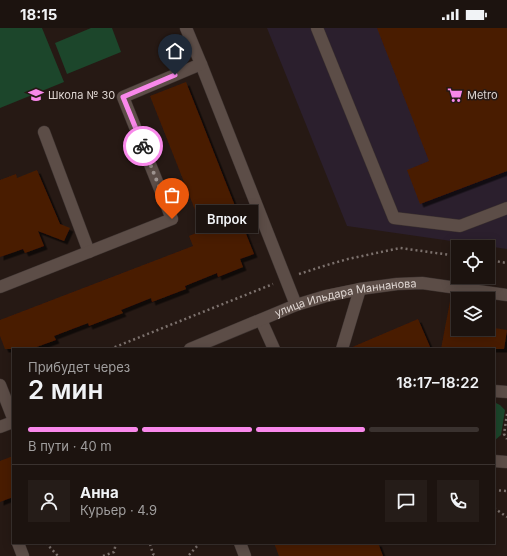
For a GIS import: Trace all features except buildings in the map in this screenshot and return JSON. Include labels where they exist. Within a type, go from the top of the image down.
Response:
[{"type":"street","points":[[186,28],[296,306]]},
{"type":"street","points":[[317,28],[394,218],[460,226],[507,208]]},
{"type":"street","points":[[0,287],[172,219],[123,97],[201,64]]},
{"type":"street","points":[[44,132],[89,252]]},
{"type":"street","name":"улица Ильдара Маннанова","points":[[192,348],[296,306],[326,296],[360,289],[397,284],[422,283],[507,295]]},
{"type":"street","points":[[342,348],[360,289]]},
{"type":"street","points":[[261,320],[274,348]]},
{"type":"street","points":[[0,385],[12,415]]},
{"type":"street","points":[[495,391],[507,392]]},
{"type":"street","points":[[0,428],[12,422]]},
{"type":"street","points":[[18,544],[23,556]]},
{"type":"street","points":[[240,544],[245,556]]},
{"type":"path","points":[[495,261],[507,263]]},
{"type":"path","points":[[507,414],[504,434],[507,439]]},
{"type":"path","points":[[495,490],[507,490]]},
{"type":"path","points":[[495,509],[507,517]]},
{"type":"path","points":[[47,544],[58,556]]},
{"type":"path","points":[[115,556],[114,552],[116,544]]},
{"type":"path","points":[[149,544],[152,554],[156,556]]},
{"type":"path","points":[[188,556],[198,544]]},
{"type":"path","points":[[103,556],[114,552]]},
{"type":"shaded area","points":[[267,28],[507,28],[507,249],[495,247],[495,240],[451,241],[347,226]]},
{"type":"green space","points":[[0,28],[42,28],[64,82],[0,108]]},
{"type":"green space","points":[[91,28],[112,28],[121,52],[67,74],[55,43]]},
{"type":"green space","points":[[495,402],[505,410],[501,435],[495,440]]},
{"type":"way so far","points":[[143,146],[172,219]]},
{"type":"place","name":"Школа № 30","points":[[36,95]]},
{"type":"place","name":"Metro","points":[[455,95]]},
{"type":"place","name":"Впрок","points":[[172,219]]},
{"type":"route","points":[[143,146],[123,97],[175,75]]}]
